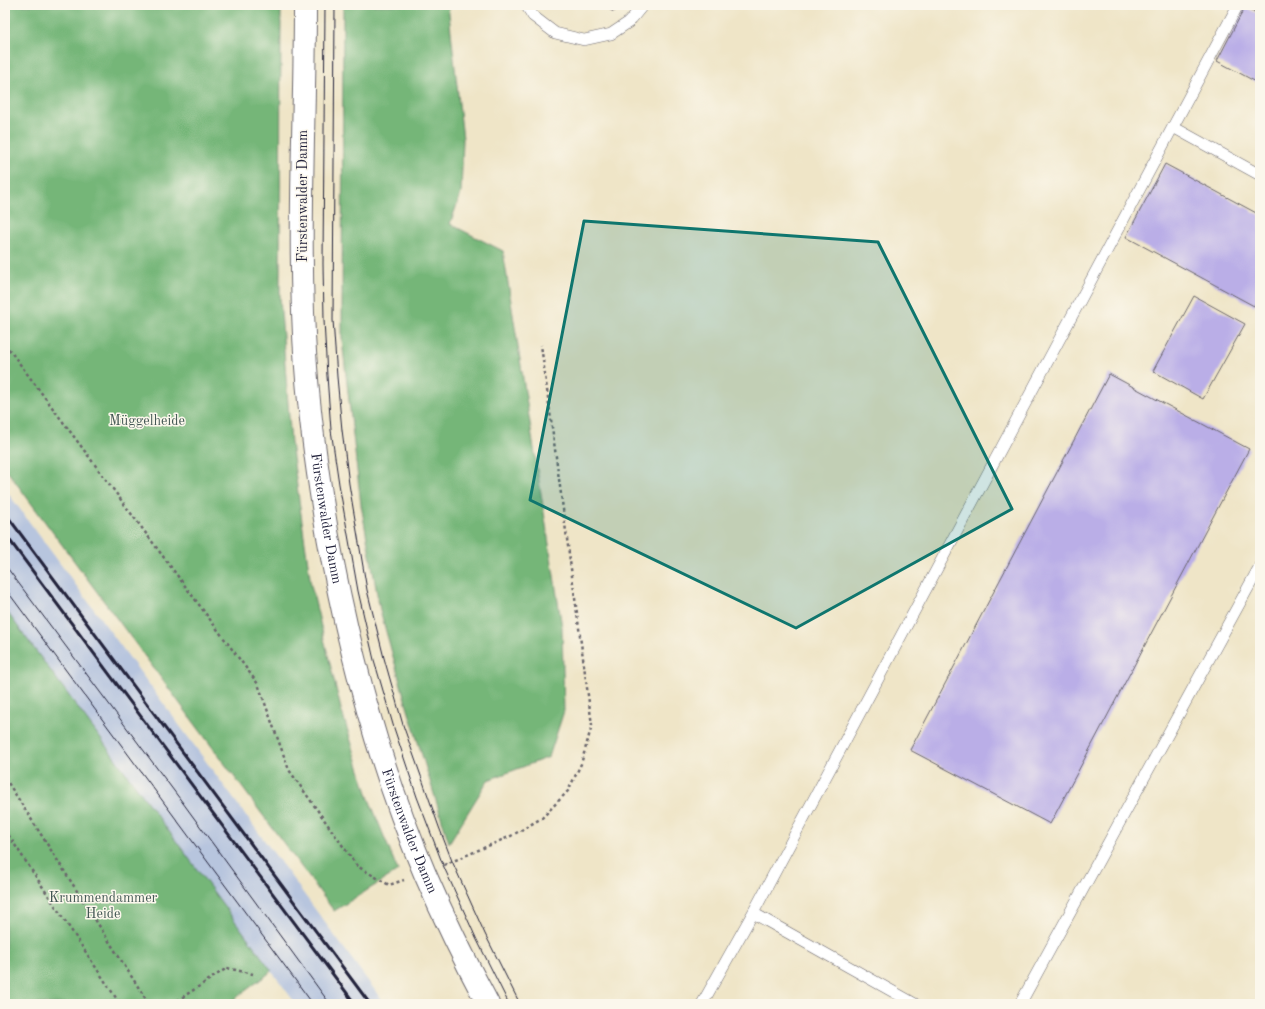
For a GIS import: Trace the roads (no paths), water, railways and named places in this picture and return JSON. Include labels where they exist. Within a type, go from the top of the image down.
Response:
[{"type":"main road","name":"Fürstenwalder Damm","points":[[305,5],[303,298],[306,368],[318,475],[336,580],[353,657],[375,734],[398,805],[425,873],[474,978],[488,1004]]},
{"type":"lane","points":[[526,5],[533,16],[555,33],[584,40],[610,34],[629,22],[642,5]]},
{"type":"lane","points":[[702,1004],[753,913],[1238,5]]},
{"type":"lane","points":[[1173,127],[1260,175]]},
{"type":"lane","points":[[1020,1004],[1260,566]]},
{"type":"lane","points":[[753,913],[915,1004]]},
{"type":"tram line","points":[[325,5],[323,264],[327,376],[331,430],[358,591],[374,660],[394,728],[417,797],[443,865],[476,938],[509,1004]]},
{"type":"tram line","points":[[335,5],[333,320],[342,430],[349,484],[367,590],[403,725],[439,827],[452,861],[485,934],[520,1004]]},
{"type":"tram line","points":[[5,565],[183,803],[330,1004]]},
{"type":"tram line","points":[[5,588],[313,1004]]},
{"type":"railway","points":[[5,513],[370,1004]]},
{"type":"railway","points":[[5,534],[355,1004]]},
{"type":"park label","name":"Müggelheide","points":[[147,421]]},
{"type":"park label","name":"Krummendammer Heide","points":[[103,906]]}]
